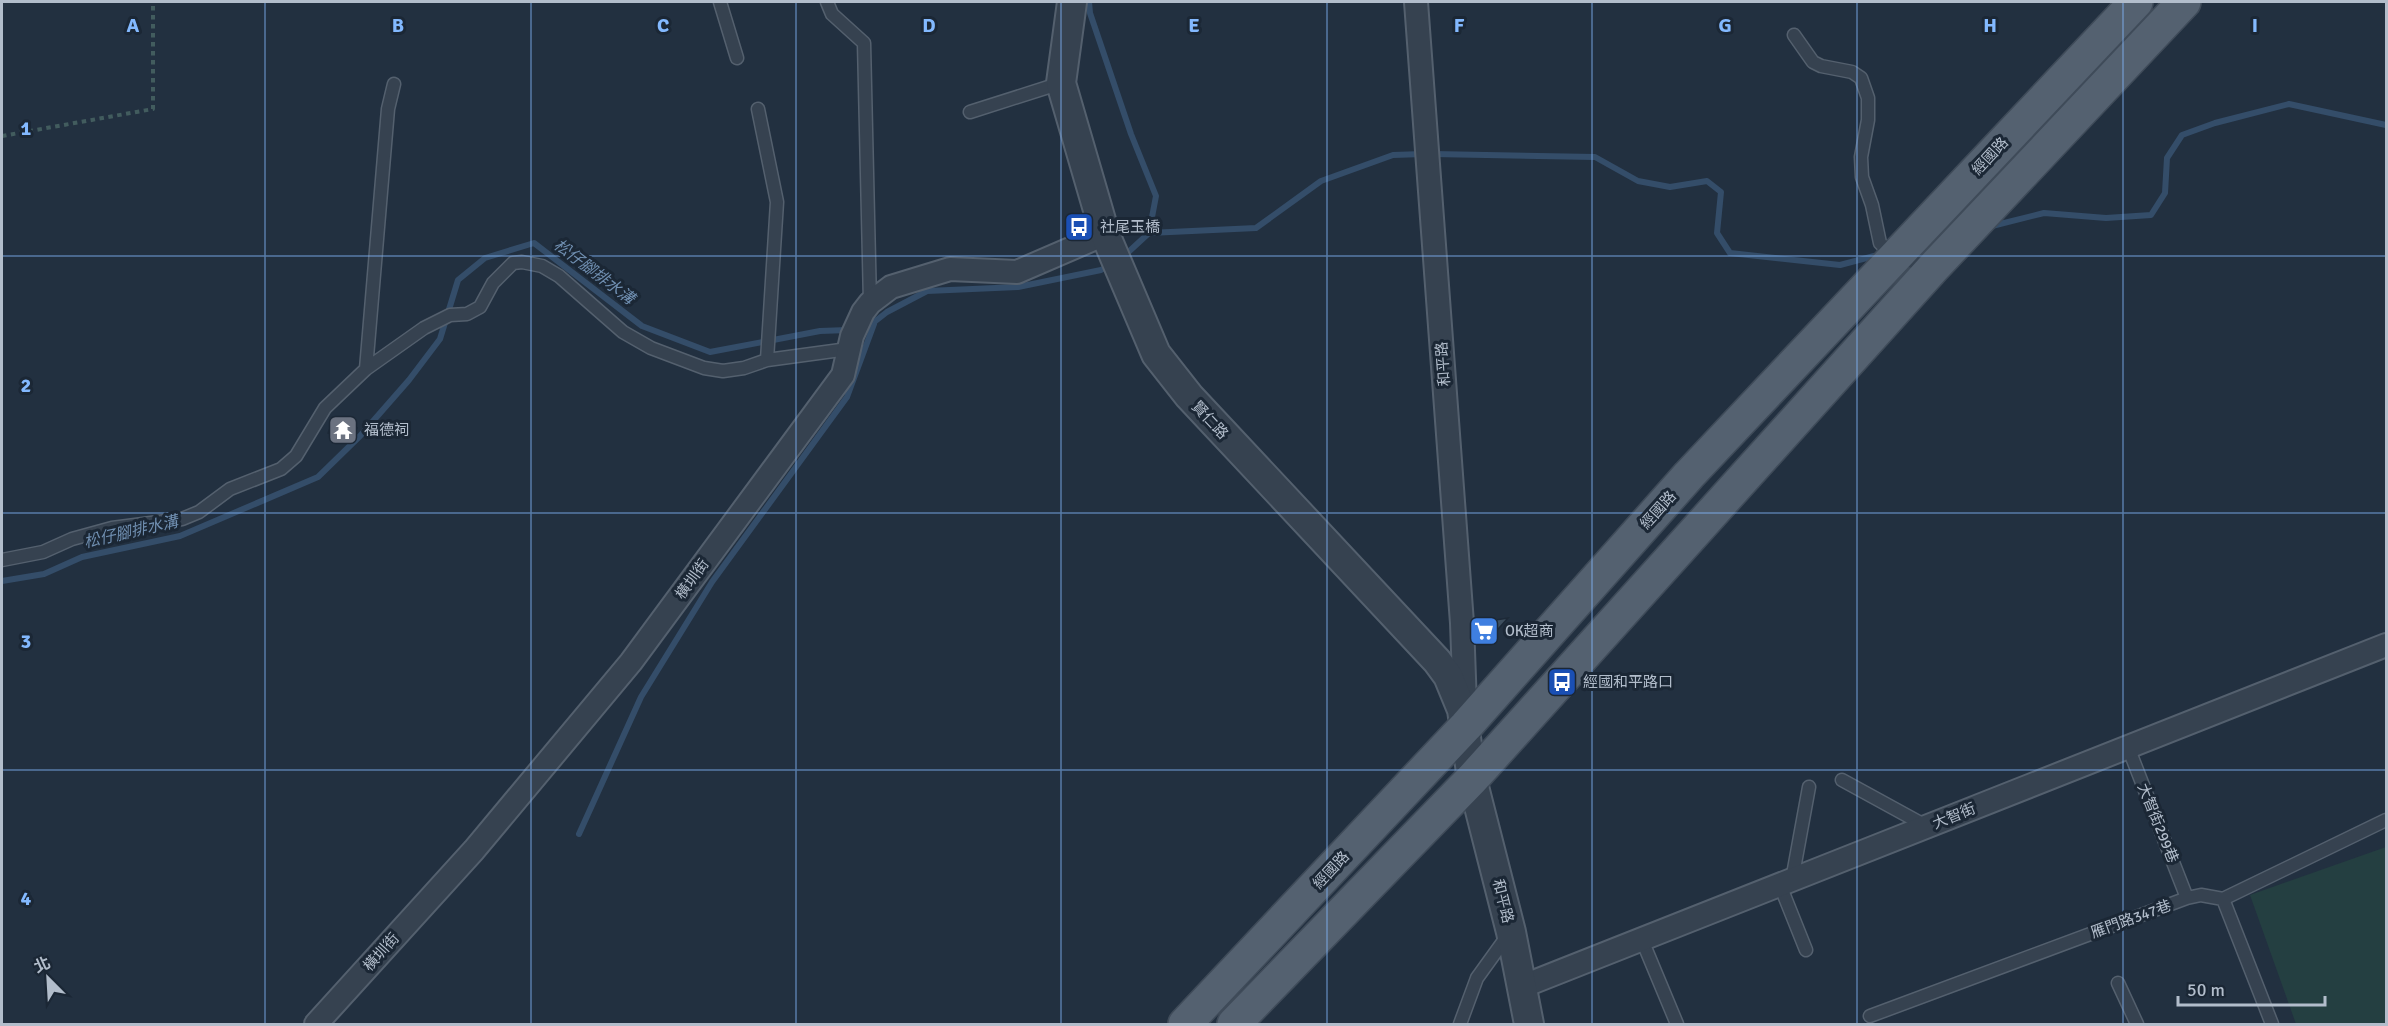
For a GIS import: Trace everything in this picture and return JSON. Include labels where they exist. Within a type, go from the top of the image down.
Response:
[{"type":"main road","name":"經國路","points":[[1185,1024],[1466,726],[1689,476],[2136,2]]},
{"type":"main road","points":[[1234,1024],[1472,778],[1933,268],[2184,2]]},
{"type":"street","name":"賢仁路","points":[[1072,2],[1061,83],[1105,234],[1147,336],[1172,378],[1437,661],[1457,695],[1466,726],[1472,778]]},
{"type":"street","name":"和平路","points":[[1416,2],[1461,611],[1466,726]]},
{"type":"street","points":[[867,307],[891,287],[950,269],[1017,272],[1105,234]]},
{"type":"street","name":"橫圳街","points":[[316,1024],[474,850],[631,662],[843,375],[850,343],[867,307]]},
{"type":"street","name":"大智街","points":[[1521,987],[2386,645]]},
{"type":"street","name":"和平路","points":[[1472,778],[1511,932],[1530,1024]]},
{"type":"lane","points":[[720,2],[737,58]]},
{"type":"lane","points":[[827,2],[832,14],[864,43],[867,307]]},
{"type":"lane","points":[[1794,35],[1813,62],[1821,66],[1852,72],[1861,78],[1865,87],[1868,120],[1863,140],[1862,177],[1872,204],[1880,243],[1894,257],[1933,268]]},
{"type":"lane","points":[[970,112],[1061,83]]},
{"type":"lane","points":[[366,369],[388,109],[394,84]]},
{"type":"lane","points":[[758,109],[777,202],[767,360]]},
{"type":"lane","points":[[2,560],[43,552],[72,539],[112,528],[156,524],[198,512],[230,489],[281,469],[296,456],[325,408],[366,369],[424,328],[450,315],[467,314],[480,307],[504,269],[513,263],[522,262],[542,266],[559,276],[623,332],[651,348],[688,363],[723,371],[850,343]]},
{"type":"lane","name":"大智街299巷","points":[[2128,747],[2187,898]]},
{"type":"lane","points":[[1842,780],[1928,827]]},
{"type":"lane","points":[[1806,950],[1786,883],[1809,787]]},
{"type":"lane","points":[[2272,1024],[2223,899],[2386,820]]},
{"type":"lane","name":"雁門路347巷","points":[[1870,1016],[2187,898],[2201,895],[2223,899]]},
{"type":"lane","points":[[1460,1024],[1477,978],[1511,932]]},
{"type":"lane","points":[[1642,940],[1677,1024]]},
{"type":"lane","points":[[2118,983],[2137,1024]]},
{"type":"path","points":[[2,136],[153,109],[153,2]]},
{"type":"green space","points":[[2386,847],[2386,1024],[2296,1024],[2250,895]]},
{"type":"building","name":"福德祠","points":[[334,419],[357,428],[351,441],[328,433]]},
{"type":"building","name":"OK超商","points":[[1508,618],[1490,638],[1471,641],[1471,624]]},
{"type":"waterway","points":[[1089,2],[1090,13],[1131,134],[1156,196],[1149,233]]},
{"type":"waterway","points":[[1988,227],[2044,213],[2106,218],[2151,215],[2165,193],[2167,158],[2182,135],[2215,123],[2289,104],[2386,125]]},
{"type":"waterway","points":[[1123,257],[1149,233],[1256,228],[1321,181],[1393,155],[1423,154]]},
{"type":"waterway","points":[[1433,154],[1595,157],[1638,181],[1670,187],[1707,181],[1721,192],[1717,233],[1730,253],[1840,265],[1874,256]]},
{"type":"waterway","name":"松仔腳排水溝","points":[[2,581],[44,574],[82,557],[180,536],[318,477],[360,436],[409,380],[440,339],[458,280],[485,258],[534,243],[642,326],[710,352],[820,331],[848,330]]},
{"type":"waterway","points":[[864,330],[887,312],[927,291],[1018,287],[1101,270],[1110,265]]},
{"type":"waterway","points":[[579,834],[641,697],[712,582],[847,397],[874,324]]},
{"type":"place","name":"社尾玉橋","points":[[1079,227]]},
{"type":"place","name":"福德祠","points":[[343,430]]},
{"type":"place","name":"OK超商","points":[[1484,631]]},
{"type":"place","name":"經國和平路口","points":[[1562,682]]}]
